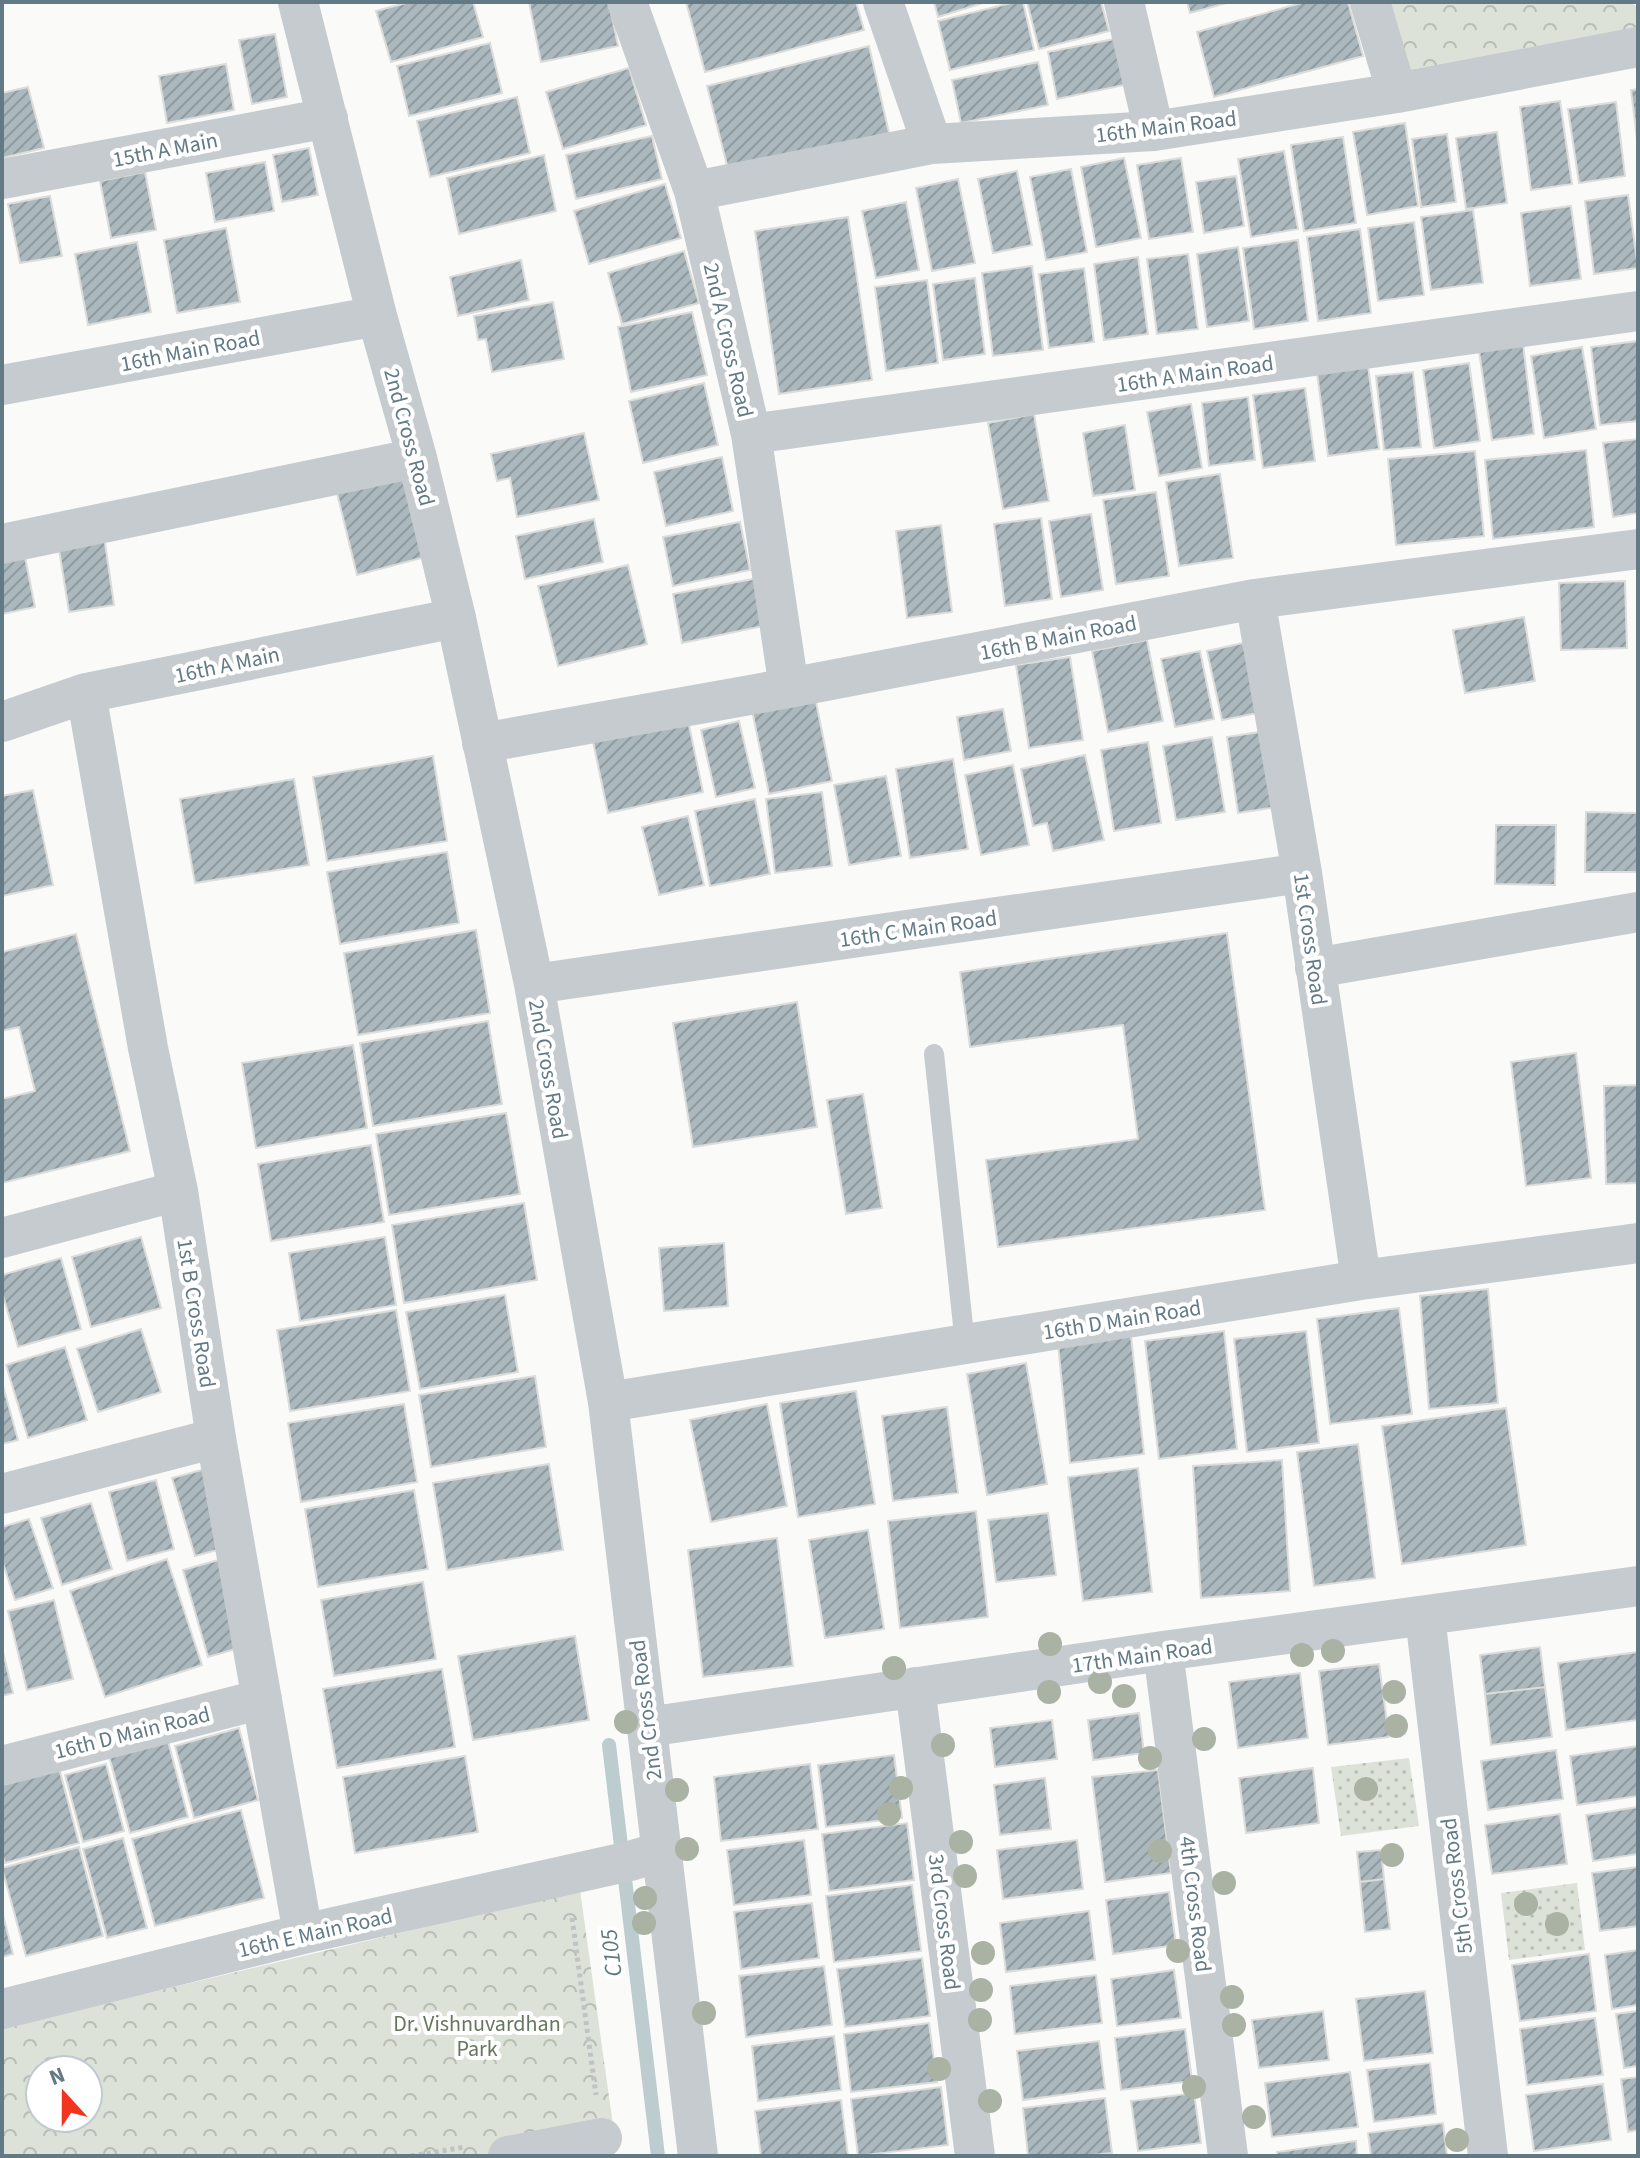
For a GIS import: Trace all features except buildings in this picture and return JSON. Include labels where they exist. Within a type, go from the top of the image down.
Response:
[{"type":"street","name":"2nd Cross Road","points":[[298,2],[456,618],[534,984],[608,1402],[647,1727],[645,1857],[698,2156]]},
{"type":"street","name":"2nd A Cross Road","points":[[627,2],[694,191],[751,434],[789,688]]},
{"type":"street","points":[[883,2],[932,144]]},
{"type":"street","points":[[1124,2],[1154,131]]},
{"type":"street","points":[[1370,2],[1397,93]]},
{"type":"street","name":"16th Main Road","points":[[694,191],[932,144],[1154,131],[1397,93],[1638,47]]},
{"type":"street","name":"15th A Main","points":[[2,179],[328,118]]},
{"type":"street","name":"16th A Main Road","points":[[751,434],[1638,311]]},
{"type":"street","name":"16th Main Road","points":[[2,385],[377,316]]},
{"type":"street","points":[[2,544],[417,458]]},
{"type":"street","name":"16th B Main Road","points":[[482,743],[1255,599],[1638,549]]},
{"type":"street","name":"1st Cross Road","points":[[1255,599],[1302,873],[1361,1280]]},
{"type":"street","name":"16th A Main","points":[[2,722],[86,693],[456,618]]},
{"type":"street","name":"1st B Cross Road","points":[[86,693],[148,1048],[178,1191],[216,1438],[303,1934]]},
{"type":"street","name":"16th C Main Road","points":[[534,984],[1302,873]]},
{"type":"street","points":[[1315,968],[1638,912]]},
{"type":"street","points":[[2,1238],[178,1191]]},
{"type":"street","name":"16th D Main Road","points":[[608,1402],[1361,1280],[1638,1243]]},
{"type":"street","points":[[2,1494],[216,1438]]},
{"type":"street","name":"17th Main Road","points":[[647,1727],[1163,1651],[1638,1586]]},
{"type":"street","name":"5th Cross Road","points":[[1425,1616],[1488,2156]]},
{"type":"street","name":"4th Cross Road","points":[[1163,1651],[1228,2156]]},
{"type":"street","name":"3rd Cross Road","points":[[915,1687],[975,2156]]},
{"type":"street","name":"16th D Main Road","points":[[2,1766],[262,1699]]},
{"type":"street","name":"16th E Main Road","points":[[2,2009],[303,1934],[573,1887],[645,1857]]},
{"type":"street","points":[[491,2151],[600,2123]]},
{"type":"lane","points":[[934,1054],[965,1344]]},
{"type":"path","points":[[573,1887],[600,2123]]},
{"type":"path","points":[[411,2156],[491,2151]]},
{"type":"green space","points":[[1388,2],[1627,2],[1638,6],[1638,46],[1411,81]]},
{"type":"green space","points":[[1409,1758],[1419,1826],[1341,1836],[1331,1767]]},
{"type":"green space","points":[[1577,1883],[1585,1950],[1509,1960],[1501,1893]]},
{"type":"green space","name":"Dr. Vishnuvardhan Park","points":[[580,1890],[614,2132],[478,2156],[2,2156],[2,2028]]},
{"type":"waterway","name":"C105","points":[[609,1745],[658,2156]]}]
